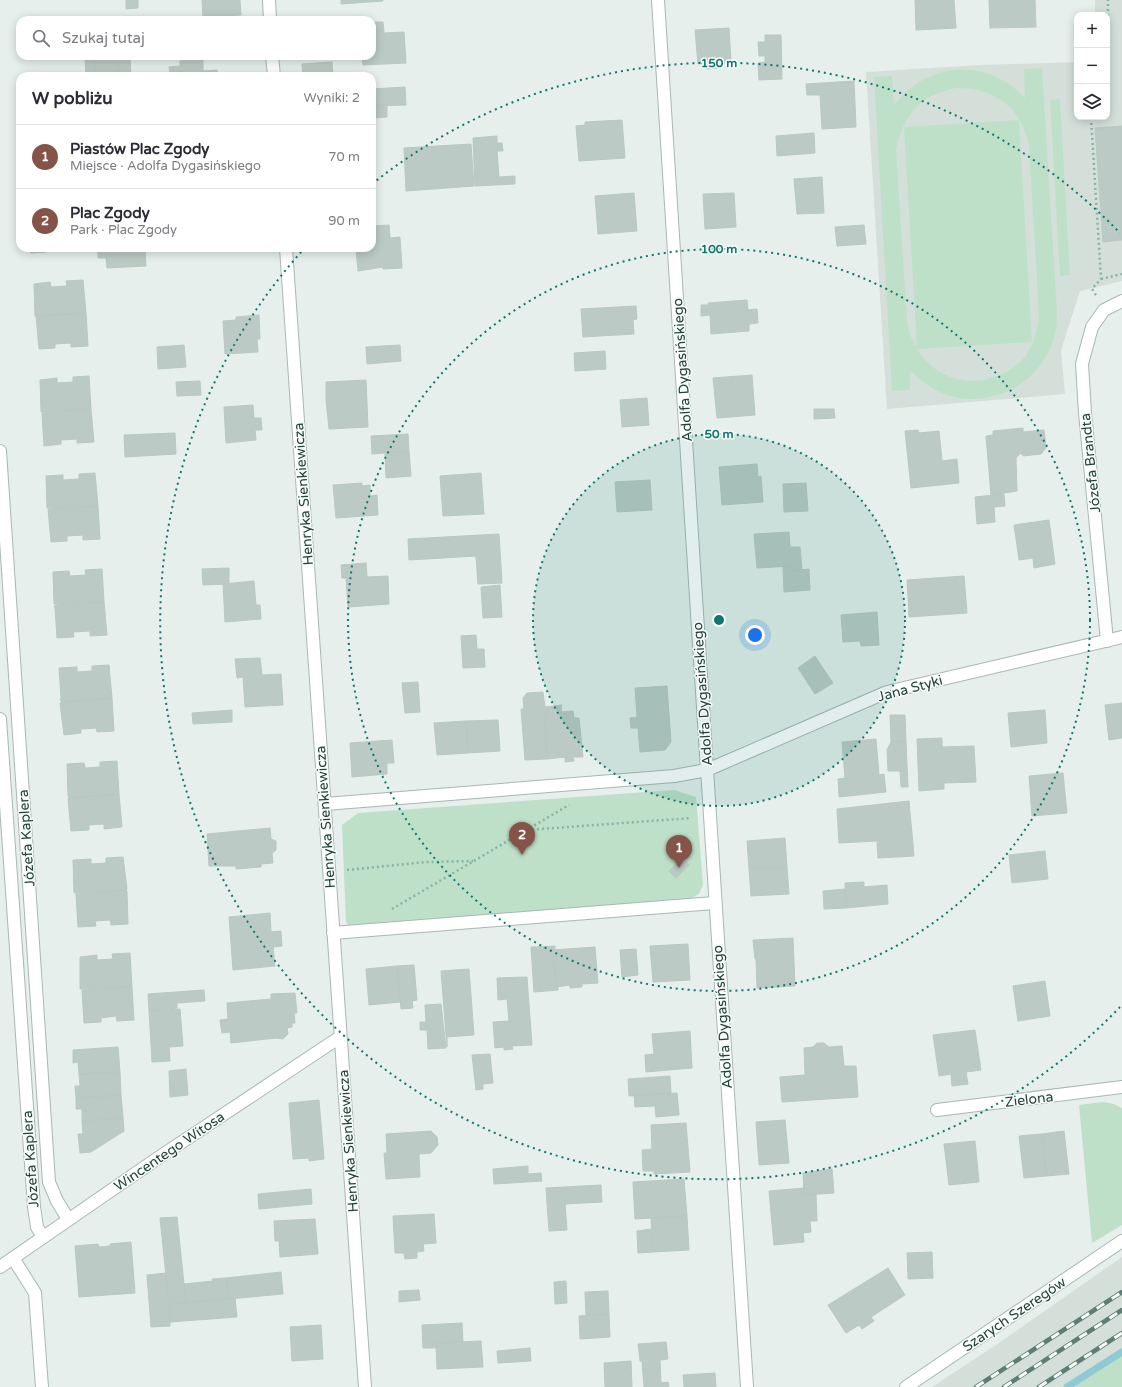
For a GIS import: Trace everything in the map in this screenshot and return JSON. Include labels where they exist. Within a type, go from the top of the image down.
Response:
[{"type":"street","points":[[269,0],[270,16]]},
{"type":"street","name":"Adolfa Dygasińskiego","points":[[658,0],[710,817],[714,903],[747,1387]]},
{"type":"street","points":[[272,60],[274,72]]},
{"type":"street","name":"Henryka Sienkiewicza","points":[[286,252],[365,1387]]},
{"type":"street","name":"Józefa Brandta","points":[[1107,641],[1085,413],[1082,364],[1092,327],[1104,310],[1122,301]]},
{"type":"street","name":"Józefa Kaplera","points":[[0,451],[50,1182],[56,1201],[68,1219]]},
{"type":"street","name":"Jana Styki","points":[[325,804],[674,776],[707,770],[887,692],[1122,637]]},
{"type":"street","name":"Józefa Kaplera","points":[[0,719],[34,1207],[37,1227],[43,1237]]},
{"type":"street","points":[[333,933],[714,903]]},
{"type":"street","name":"Wincentego Witosa","points":[[0,1267],[68,1219],[340,1037]]},
{"type":"street","name":"Zielona","points":[[937,1110],[1122,1087]]},
{"type":"street","name":"Szarych Szeregów","points":[[906,1387],[1122,1242]]},
{"type":"street","points":[[13,1258],[35,1293],[42,1387]]},
{"type":"path","points":[[1107,84],[1108,0]]},
{"type":"path","points":[[1091,120],[1101,279]]},
{"type":"path","points":[[1104,310],[1092,288],[1101,279],[1122,274]]},
{"type":"path","points":[[387,912],[573,802]]},
{"type":"path","points":[[526,830],[710,817]]},
{"type":"path","points":[[329,871],[427,862],[474,861]]},
{"type":"shaded area","points":[[1095,0],[1122,0],[1122,281],[1080,291],[1061,350],[1065,394],[887,409],[866,72],[980,65],[1074,62],[1074,120],[1110,120],[1110,12],[1095,12]]},
{"type":"shaded area","points":[[1122,1257],[1122,1348],[1063,1387],[932,1387],[996,1345]]},
{"type":"green space","points":[[1042,68],[1057,313],[1056,331],[1048,354],[1037,369],[1025,381],[1009,390],[993,396],[975,399],[957,398],[936,390],[910,371],[910,390],[892,391],[874,77],[892,76],[894,105],[908,90],[923,80],[940,73],[958,70],[976,71],[993,76],[1010,85],[1025,98],[1024,69]],"holes":[[[956,88],[970,89],[994,96],[1004,102],[1020,120],[1025,132],[1029,146],[1039,315],[1034,340],[1028,352],[1020,362],[1007,371],[994,377],[979,380],[965,380],[951,377],[938,371],[926,361],[917,349],[1032,342],[1019,120],[904,127],[917,348],[910,336],[907,320],[896,149],[899,137],[909,116],[923,101],[943,91]]]},
{"type":"green space","points":[[1060,99],[1070,275],[1060,276],[1050,100]]},
{"type":"green space","points":[[674,790],[696,797],[703,885],[699,894],[690,899],[351,929],[346,922],[342,825],[358,813]]},
{"type":"green space","points":[[1103,1102],[1114,1104],[1122,1108],[1122,1225],[1092,1243],[1079,1105]]},
{"type":"green space","points":[[1122,1348],[1122,1387],[1063,1387]]},
{"type":"building","points":[[126,0],[138,0],[138,8],[126,9]]},
{"type":"building","points":[[202,0],[240,0],[241,15],[203,16]]},
{"type":"building","points":[[341,0],[383,0],[383,1],[341,4]]},
{"type":"building","points":[[915,0],[954,0],[956,28],[916,30]]},
{"type":"building","points":[[989,0],[1035,0],[1036,27],[990,28]]},
{"type":"building","points":[[376,22],[383,22],[384,33],[404,32],[406,63],[363,65],[362,60],[376,60]]},
{"type":"building","points":[[729,28],[731,61],[718,62],[718,68],[707,69],[707,63],[698,64],[695,30]]},
{"type":"building","points":[[765,35],[781,35],[782,79],[759,80],[758,63],[765,62],[765,56],[759,56],[758,42],[765,42]]},
{"type":"building","points":[[85,60],[95,60],[96,72],[86,72]]},
{"type":"building","points":[[95,60],[118,60],[119,72],[96,72]]},
{"type":"building","points":[[118,60],[130,60],[131,72],[119,72]]},
{"type":"building","points":[[203,60],[203,71],[217,70],[217,72],[170,72],[169,67],[180,66],[180,61]]},
{"type":"building","points":[[332,62],[333,72],[303,72],[302,64]]},
{"type":"building","points":[[854,81],[856,127],[822,129],[820,95],[807,95],[806,84]]},
{"type":"building","points":[[405,87],[406,105],[376,106],[376,89]]},
{"type":"building","points":[[387,105],[387,117],[376,118],[376,106]]},
{"type":"building","points":[[622,120],[625,158],[579,161],[576,126],[585,125],[585,122]]},
{"type":"building","points":[[1122,126],[1122,240],[1103,242],[1095,128]]},
{"type":"building","points":[[814,133],[815,153],[777,156],[776,136]]},
{"type":"building","points":[[497,136],[497,143],[502,143],[503,151],[497,151],[499,177],[515,176],[515,184],[475,186],[473,138]]},
{"type":"building","points":[[471,144],[474,186],[406,191],[404,148]]},
{"type":"building","points":[[822,177],[824,213],[797,214],[794,179]]},
{"type":"building","points":[[634,193],[637,231],[598,234],[595,196]]},
{"type":"building","points":[[734,193],[736,227],[705,229],[703,194]]},
{"type":"building","points":[[389,225],[390,238],[400,237],[402,268],[383,269],[383,267],[358,271],[356,252],[376,252],[376,226]]},
{"type":"building","points":[[864,225],[866,244],[837,246],[835,227]]},
{"type":"building","points":[[98,252],[145,252],[146,266],[107,268],[106,258],[98,258]]},
{"type":"building","points":[[83,280],[86,313],[35,316],[34,284],[50,282],[51,287],[67,286],[66,281]]},
{"type":"building","points":[[747,300],[748,310],[757,309],[758,323],[749,324],[749,331],[711,334],[710,315],[701,316],[701,305],[709,305],[708,303]]},
{"type":"building","points":[[636,306],[637,319],[633,320],[634,334],[583,337],[581,309]]},
{"type":"building","points":[[86,313],[88,346],[71,347],[71,343],[55,344],[55,348],[39,349],[36,316]]},
{"type":"building","points":[[259,315],[260,339],[257,339],[258,352],[225,354],[223,321],[236,320],[236,317]]},
{"type":"building","points":[[184,345],[186,367],[158,369],[157,347]]},
{"type":"building","points":[[400,345],[401,361],[367,364],[366,347]]},
{"type":"building","points":[[605,351],[606,369],[575,371],[574,353]]},
{"type":"building","points":[[752,375],[755,415],[717,418],[713,378]]},
{"type":"building","points":[[89,376],[91,409],[41,412],[40,380],[57,378],[57,383],[73,382],[73,377]]},
{"type":"building","points":[[366,380],[368,427],[329,429],[326,382]]},
{"type":"building","points":[[200,381],[201,395],[177,396],[176,382]]},
{"type":"building","points":[[647,398],[649,425],[622,427],[620,400]]},
{"type":"building","points":[[253,405],[254,418],[261,418],[262,430],[255,430],[256,440],[226,443],[224,407]]},
{"type":"building","points":[[91,409],[94,442],[77,443],[77,439],[61,440],[61,444],[44,446],[42,413]]},
{"type":"building","points":[[814,409],[834,409],[835,418],[814,419]]},
{"type":"building","points":[[1023,428],[1023,432],[1044,430],[1046,448],[1041,454],[1023,456],[1021,453],[1016,458],[1017,491],[991,495],[986,436],[993,435],[993,431]]},
{"type":"building","points":[[918,430],[919,433],[939,431],[942,461],[957,459],[959,483],[911,488],[905,431]]},
{"type":"building","points":[[175,433],[176,454],[125,457],[124,435]]},
{"type":"building","points":[[408,434],[409,451],[372,454],[371,436]]},
{"type":"building","points":[[409,451],[411,476],[386,478],[385,453]]},
{"type":"building","points":[[757,464],[758,477],[761,476],[763,502],[722,505],[719,467]]},
{"type":"building","points":[[95,473],[98,506],[47,508],[46,476],[63,475],[63,480],[79,479],[79,474]]},
{"type":"building","points":[[481,473],[484,514],[443,516],[440,476]]},
{"type":"building","points":[[650,480],[652,510],[617,512],[615,482]]},
{"type":"building","points":[[362,483],[362,486],[370,485],[370,496],[377,495],[378,515],[336,518],[333,485]]},
{"type":"building","points":[[806,483],[808,511],[784,512],[783,484]]},
{"type":"building","points":[[1004,494],[1005,506],[994,507],[995,522],[977,524],[975,497]]},
{"type":"building","points":[[98,506],[100,539],[83,540],[83,535],[67,536],[67,541],[51,542],[48,509]]},
{"type":"building","points":[[1049,520],[1055,564],[1034,568],[1033,558],[1019,560],[1014,525]]},
{"type":"building","points":[[789,532],[790,547],[800,547],[802,570],[792,571],[792,566],[757,568],[754,534]]},
{"type":"building","points":[[499,534],[502,583],[478,584],[476,556],[409,560],[408,539]]},
{"type":"building","points":[[366,563],[367,577],[388,576],[389,604],[348,607],[346,578],[342,578],[341,565]]},
{"type":"building","points":[[783,566],[792,566],[792,571],[809,569],[810,590],[784,592]]},
{"type":"building","points":[[229,568],[229,584],[203,585],[202,569]]},
{"type":"building","points":[[102,569],[104,602],[54,604],[53,572],[69,571],[70,576],[86,575],[85,570]]},
{"type":"building","points":[[964,576],[967,613],[909,617],[907,580]]},
{"type":"building","points":[[254,581],[256,605],[260,605],[261,619],[225,622],[223,584]]},
{"type":"building","points":[[500,585],[502,617],[483,618],[481,587]]},
{"type":"building","points":[[104,602],[107,635],[90,636],[90,631],[73,632],[74,637],[57,638],[55,605]]},
{"type":"building","points":[[877,612],[879,645],[861,646],[860,641],[843,642],[841,615]]},
{"type":"building","points":[[476,635],[477,649],[484,649],[485,667],[463,668],[461,636]]},
{"type":"building","points":[[815,656],[833,683],[815,694],[798,668]]},
{"type":"building","points":[[260,658],[262,675],[281,674],[283,705],[245,707],[243,677],[237,678],[235,659]]},
{"type":"building","points":[[109,665],[112,698],[62,702],[60,700],[59,668],[77,667],[77,672],[92,671],[92,666]]},
{"type":"building","points":[[418,682],[420,712],[405,713],[402,683]]},
{"type":"building","points":[[667,686],[671,742],[665,750],[640,752],[638,728],[631,728],[630,718],[637,717],[635,688]]},
{"type":"building","points":[[543,692],[545,707],[562,705],[561,708],[547,709],[547,715],[545,715],[547,759],[525,760],[521,709],[524,709],[523,698],[527,693]]},
{"type":"building","points":[[112,698],[114,731],[97,732],[96,728],[81,729],[81,733],[64,735],[60,703]]},
{"type":"building","points":[[1122,703],[1122,738],[1109,740],[1105,705]]},
{"type":"building","points":[[561,708],[562,712],[573,711],[574,718],[579,718],[583,757],[573,757],[574,761],[565,762],[565,757],[547,759],[545,715],[547,715],[547,709]]},
{"type":"building","points":[[232,710],[232,722],[193,724],[192,713]]},
{"type":"building","points":[[1045,710],[1047,743],[1011,747],[1008,713]]},
{"type":"building","points":[[890,715],[905,715],[906,741],[891,742]]},
{"type":"building","points":[[498,720],[500,751],[468,753],[466,721]]},
{"type":"building","points":[[466,721],[468,753],[437,755],[434,723]]},
{"type":"building","points":[[942,738],[942,747],[974,746],[976,782],[944,783],[944,789],[919,791],[917,739]]},
{"type":"building","points":[[876,739],[879,775],[884,774],[886,792],[839,797],[838,779],[845,778],[842,742]]},
{"type":"building","points":[[392,740],[394,763],[387,763],[387,774],[352,777],[350,743]]},
{"type":"building","points":[[906,741],[908,787],[901,787],[900,771],[888,771],[887,750],[891,742]]},
{"type":"building","points":[[117,761],[119,794],[69,798],[67,764],[84,763],[85,768],[100,767],[100,762]]},
{"type":"building","points":[[1063,773],[1067,813],[1032,816],[1029,776]]},
{"type":"building","points":[[119,794],[122,827],[104,829],[104,824],[89,825],[89,830],[71,831],[69,798]]},
{"type":"building","points":[[909,801],[914,856],[878,858],[877,841],[839,843],[837,809]]},
{"type":"building","points":[[270,828],[271,839],[276,841],[276,850],[272,853],[273,863],[261,864],[261,867],[236,869],[236,866],[209,866],[207,834]]},
{"type":"building","points":[[785,838],[787,867],[749,869],[747,841]]},
{"type":"building","points":[[1045,851],[1048,879],[1012,883],[1009,855]]},
{"type":"building","points":[[123,857],[126,890],[74,893],[73,860],[91,859],[91,864],[106,863],[106,858]]},
{"type":"building","points":[[682,858],[689,865],[676,878],[669,871]]},
{"type":"building","points":[[787,867],[789,894],[751,896],[749,869]]},
{"type":"building","points":[[864,882],[864,887],[887,885],[888,904],[846,908],[845,883]]},
{"type":"building","points":[[845,889],[846,908],[824,909],[823,891]]},
{"type":"building","points":[[126,890],[128,924],[111,925],[110,920],[95,921],[96,926],[78,927],[76,894]]},
{"type":"building","points":[[270,913],[271,932],[281,931],[282,946],[273,947],[275,966],[233,970],[229,917]]},
{"type":"building","points":[[793,938],[795,986],[757,988],[756,959],[753,940]]},
{"type":"building","points":[[688,944],[690,980],[653,982],[650,946]]},
{"type":"building","points":[[555,946],[555,950],[553,950],[556,987],[558,986],[558,990],[534,992],[531,947]]},
{"type":"building","points":[[595,947],[598,983],[582,984],[582,987],[570,988],[570,985],[556,987],[553,950]]},
{"type":"building","points":[[636,949],[638,975],[622,977],[620,950]]},
{"type":"building","points":[[130,953],[132,987],[80,989],[80,957],[97,955],[97,960],[113,959],[112,954]]},
{"type":"building","points":[[414,965],[417,1000],[412,1001],[413,1008],[401,1009],[397,966]]},
{"type":"building","points":[[397,966],[400,1002],[369,1005],[366,969]]},
{"type":"building","points":[[469,969],[474,1035],[447,1037],[447,1047],[441,971]]},
{"type":"building","points":[[527,977],[532,1045],[512,1046],[513,1049],[504,1050],[504,1047],[495,1048],[493,1022],[509,1021],[507,999],[498,1000],[497,978]]},
{"type":"building","points":[[1045,981],[1050,1016],[1018,1021],[1013,986]]},
{"type":"building","points":[[132,987],[134,1020],[117,1021],[116,1016],[101,1018],[101,1022],[84,1023],[82,990]]},
{"type":"building","points":[[204,990],[205,1001],[177,1003],[177,1008],[149,1011],[148,994]]},
{"type":"building","points":[[295,993],[297,1013],[294,1013],[295,1023],[292,1023],[292,1027],[287,1028],[288,1034],[283,1039],[276,1038],[231,1043],[230,1032],[222,1033],[220,1020],[228,1019],[227,1003],[271,999],[271,994]]},
{"type":"building","points":[[441,1004],[446,1048],[428,1049],[427,1030],[420,1030],[420,1022],[426,1022],[425,1005]]},
{"type":"building","points":[[180,1009],[183,1046],[169,1047],[170,1061],[152,1062],[149,1011]]},
{"type":"building","points":[[975,1030],[981,1070],[966,1072],[968,1084],[952,1086],[951,1074],[939,1076],[933,1035]]},
{"type":"building","points":[[690,1031],[692,1068],[646,1072],[645,1055],[654,1054],[652,1034]]},
{"type":"building","points":[[817,1043],[824,1043],[829,1047],[842,1046],[844,1066],[856,1066],[858,1097],[782,1102],[780,1077],[805,1075],[804,1048],[813,1047]]},
{"type":"building","points":[[118,1047],[120,1072],[79,1074],[78,1062],[73,1063],[73,1050]]},
{"type":"building","points":[[490,1054],[493,1083],[483,1084],[483,1089],[476,1090],[472,1055]]},
{"type":"building","points":[[186,1069],[188,1095],[170,1097],[169,1071]]},
{"type":"building","points":[[120,1072],[121,1095],[76,1098],[75,1086],[80,1086],[79,1074]]},
{"type":"building","points":[[670,1076],[671,1093],[629,1096],[628,1079]]},
{"type":"building","points":[[677,1093],[679,1115],[656,1117],[655,1106],[635,1107],[634,1095]]},
{"type":"building","points":[[121,1095],[123,1118],[82,1121],[82,1109],[76,1109],[76,1098]]},
{"type":"building","points":[[319,1100],[324,1159],[309,1161],[309,1158],[293,1159],[289,1103]]},
{"type":"building","points":[[123,1118],[124,1131],[91,1152],[80,1153],[78,1134],[83,1134],[82,1121]]},
{"type":"building","points":[[785,1120],[789,1163],[759,1165],[756,1122]]},
{"type":"building","points":[[686,1123],[690,1172],[654,1174],[654,1171],[643,1171],[642,1150],[652,1149],[651,1125]]},
{"type":"building","points":[[431,1131],[437,1137],[438,1145],[431,1153],[419,1154],[420,1177],[386,1179],[384,1153],[387,1153],[386,1134]]},
{"type":"building","points":[[1064,1131],[1069,1174],[1046,1176],[1042,1134]]},
{"type":"building","points":[[1042,1134],[1046,1176],[1024,1178],[1019,1136]]},
{"type":"building","points":[[975,1141],[979,1182],[949,1185],[944,1144]]},
{"type":"building","points":[[528,1166],[528,1174],[541,1173],[542,1181],[494,1184],[493,1169]]},
{"type":"building","points":[[832,1169],[834,1193],[804,1195],[803,1173]]},
{"type":"building","points":[[684,1179],[687,1216],[635,1219],[633,1182]]},
{"type":"building","points":[[601,1185],[602,1202],[565,1204],[567,1230],[549,1231],[546,1188]]},
{"type":"building","points":[[804,1188],[804,1195],[816,1194],[817,1221],[810,1221],[811,1232],[803,1233],[804,1242],[774,1245],[769,1191]]},
{"type":"building","points":[[311,1189],[312,1204],[259,1209],[258,1194]]},
{"type":"building","points":[[434,1214],[436,1243],[423,1244],[424,1251],[417,1252],[417,1258],[405,1259],[404,1253],[395,1253],[393,1216]]},
{"type":"building","points":[[687,1216],[689,1250],[653,1252],[651,1218]]},
{"type":"building","points":[[177,1217],[186,1303],[169,1304],[160,1218]]},
{"type":"building","points":[[315,1219],[318,1254],[280,1257],[279,1241],[275,1241],[274,1221]]},
{"type":"building","points":[[651,1229],[653,1252],[638,1253],[637,1231]]},
{"type":"building","points":[[131,1242],[135,1293],[79,1297],[75,1246],[98,1244],[99,1247],[110,1246],[110,1244]]},
{"type":"building","points":[[932,1252],[933,1278],[908,1279],[907,1253]]},
{"type":"building","points":[[888,1268],[905,1295],[871,1317],[874,1321],[862,1329],[859,1325],[846,1333],[828,1305]]},
{"type":"building","points":[[281,1272],[283,1294],[229,1299],[226,1278]]},
{"type":"building","points":[[166,1273],[170,1326],[151,1327],[147,1275]]},
{"type":"building","points":[[226,1278],[229,1299],[186,1303],[184,1284]]},
{"type":"building","points":[[566,1281],[567,1303],[555,1304],[554,1282]]},
{"type":"building","points":[[419,1290],[420,1300],[399,1302],[399,1291]]},
{"type":"building","points":[[608,1291],[609,1314],[586,1315],[585,1292]]},
{"type":"building","points":[[235,1298],[237,1317],[170,1322],[169,1304]]},
{"type":"building","points":[[609,1314],[610,1337],[580,1339],[579,1316]]},
{"type":"building","points":[[462,1323],[463,1342],[436,1343],[436,1348],[423,1348],[422,1325]]},
{"type":"building","points":[[321,1325],[323,1359],[292,1361],[290,1327]]},
{"type":"building","points":[[481,1341],[483,1367],[437,1369],[436,1343]]},
{"type":"building","points":[[666,1342],[668,1359],[660,1360],[661,1383],[668,1382],[669,1387],[644,1387],[642,1361],[640,1361],[638,1344]]},
{"type":"building","points":[[530,1348],[531,1361],[498,1363],[497,1351]]},
{"type":"building","points":[[631,1361],[632,1387],[605,1387],[604,1363]]},
{"type":"building","points":[[715,1373],[716,1387],[684,1387],[683,1375]]},
{"type":"waterway","points":[[1067,1387],[1122,1352]]},
{"type":"railway","points":[[976,1387],[1122,1292]]},
{"type":"railway","points":[[1004,1387],[1122,1310]]},
{"type":"railway","points":[[1039,1387],[1122,1333]]},
{"type":"place","name":"Plac Zgody","points":[[522,855]]},
{"type":"place","name":"Piastów Plac Zgody","points":[[679,868]]}]
